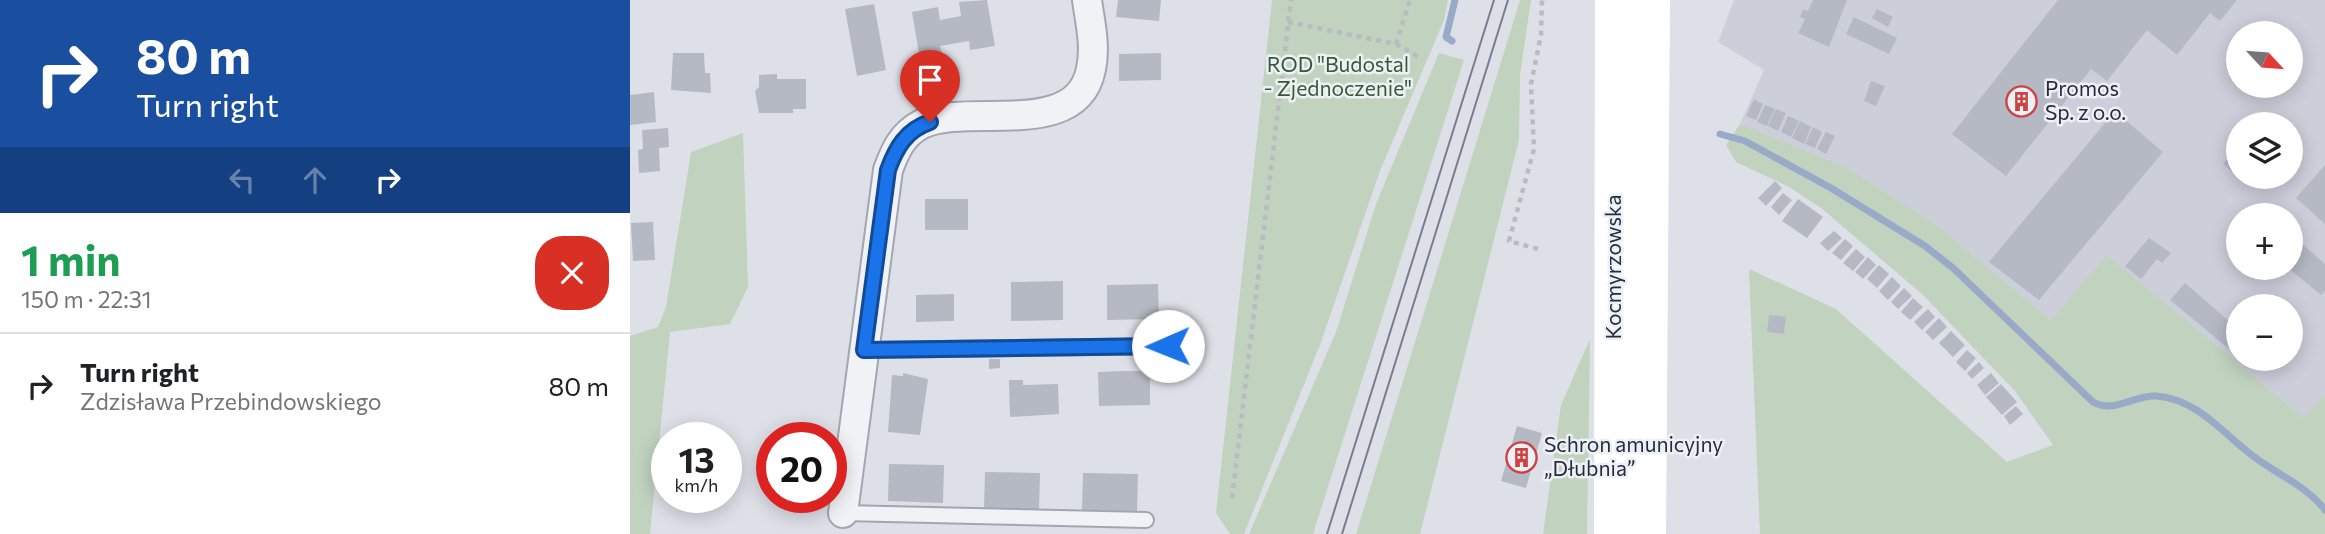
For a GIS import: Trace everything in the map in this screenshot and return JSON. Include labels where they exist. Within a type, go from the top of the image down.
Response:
[{"type":"main road","name":"Kocmyrzowska","points":[[1613,534],[1614,0]]},
{"type":"main road","name":"Kocmyrzowska","points":[[1647,534],[1651,0]]},
{"type":"street","points":[[847,482],[888,170],[901,142],[914,129],[930,122],[1049,111],[1074,100],[1086,86],[1093,57],[1087,0]]},
{"type":"lane","points":[[864,350],[1168,346]]},
{"type":"lane","points":[[843,513],[1146,520]]},
{"type":"path","points":[[1232,498],[1291,0]]},
{"type":"path","points":[[1395,44],[1409,0]]},
{"type":"path","points":[[1538,249],[1509,241],[1534,149],[1531,84],[1541,35],[1542,0]]},
{"type":"path","points":[[1288,22],[1395,44],[1421,58]]},
{"type":"shaded area","points":[[1734,0],[2325,0],[2325,396],[2305,419],[2247,371],[2303,371],[2303,294],[2226,294],[2226,354],[2108,256],[2051,320],[1937,225],[1848,168],[1740,124],[1764,70],[1718,42]]},
{"type":"green space","name":"ROD \"Budostal - Zjednoczenie\"","points":[[1272,0],[1448,0],[1444,20],[1380,171],[1321,342],[1244,534],[1230,534],[1216,513]]},
{"type":"green space","points":[[1520,0],[1531,0],[1520,75],[1519,140],[1420,534],[1356,534]]},
{"type":"green space","points":[[1439,53],[1464,60],[1313,534],[1249,534],[1336,332],[1376,204]]},
{"type":"green space","points":[[1740,124],[1848,168],[1937,225],[2051,320],[2107,255],[2226,353],[2226,371],[2247,371],[2304,418],[2325,396],[2325,534],[1760,534],[1749,269],[1836,309],[2007,462],[2053,445],[2015,391],[1922,294],[1821,208],[1789,187],[1736,162],[1726,145]]},
{"type":"green space","points":[[743,133],[748,287],[730,324],[670,332],[661,422],[651,422],[650,534],[630,534],[630,336],[658,327],[666,307],[691,152]]},
{"type":"green space","points":[[1590,339],[1587,534],[1543,534],[1561,405]]},
{"type":"building","points":[[987,0],[995,46],[970,50],[969,41],[940,46],[942,56],[920,59],[912,12],[938,7],[940,20],[961,16],[959,2]]},
{"type":"building","points":[[1118,0],[1161,0],[1159,21],[1116,17]]},
{"type":"building","points":[[1813,0],[1847,0],[1829,47],[1798,33],[1805,19],[1800,17],[1803,9],[1808,11]]},
{"type":"building","name":"Promos Sp. z o.o.","points":[[2058,0],[2237,0],[2220,21],[2210,13],[2177,55],[2147,30],[2107,81],[2091,69],[2006,176],[1952,134]]},
{"type":"building","points":[[874,4],[886,70],[857,76],[845,9]]},
{"type":"building","points":[[1877,9],[1893,17],[1888,27],[1872,18]]},
{"type":"building","points":[[1854,17],[1897,38],[1889,54],[1846,34]]},
{"type":"building","points":[[673,53],[704,53],[705,73],[710,73],[711,93],[671,90]]},
{"type":"building","points":[[1161,53],[1161,80],[1119,81],[1119,54]]},
{"type":"building","points":[[777,74],[777,79],[806,79],[806,109],[793,109],[793,113],[759,113],[755,91],[759,87],[759,75]]},
{"type":"building","points":[[1871,81],[1885,86],[1876,106],[1864,101]]},
{"type":"building","points":[[654,92],[656,122],[630,125],[630,95]]},
{"type":"building","points":[[1754,99],[1763,104],[1756,120],[1746,116]]},
{"type":"building","points":[[1765,105],[1775,109],[1767,126],[1757,122]]},
{"type":"building","points":[[1776,109],[1786,113],[1778,131],[1768,126]]},
{"type":"building","name":"Promos Sp. z o.o.","points":[[2115,111],[2163,152],[2039,300],[1989,262]]},
{"type":"building","points":[[1788,116],[1799,121],[1791,137],[1781,132]]},
{"type":"building","points":[[1800,121],[1811,127],[1804,144],[1792,138]]},
{"type":"building","points":[[1813,127],[1822,132],[1815,148],[1805,144]]},
{"type":"building","points":[[668,128],[669,147],[659,148],[660,171],[639,173],[638,150],[643,149],[642,130]]},
{"type":"building","points":[[1826,132],[1835,136],[1826,154],[1817,149]]},
{"type":"building","points":[[2325,165],[2325,224],[2296,198]]},
{"type":"building","points":[[1775,181],[1782,188],[1766,206],[1758,198]]},
{"type":"building","points":[[1783,193],[1792,200],[1779,215],[1771,207]]},
{"type":"building","points":[[925,199],[968,199],[968,230],[925,230]]},
{"type":"building","points":[[1798,199],[1823,217],[1807,238],[1782,221]]},
{"type":"building","points":[[653,222],[655,260],[633,261],[631,223]]},
{"type":"building","points":[[1834,231],[1842,238],[1828,251],[1820,243]]},
{"type":"building","points":[[2149,238],[2171,253],[2162,263],[2157,259],[2141,279],[2125,266]]},
{"type":"building","points":[[1845,239],[1853,246],[1841,260],[1832,253]]},
{"type":"building","points":[[2303,245],[2325,264],[2325,291],[2321,295],[2303,280]]},
{"type":"building","points":[[1856,249],[1865,257],[1853,271],[1843,263]]},
{"type":"building","points":[[1868,257],[1876,265],[1863,279],[1855,272]]},
{"type":"building","points":[[1879,265],[1889,274],[1877,288],[1867,279]]},
{"type":"building","points":[[1892,277],[1901,286],[1888,300],[1879,291]]},
{"type":"building","points":[[1063,281],[1063,320],[1011,321],[1011,282]]},
{"type":"building","points":[[2185,283],[2226,319],[2226,347],[2170,300]]},
{"type":"building","points":[[1158,284],[1159,319],[1107,320],[1107,285]]},
{"type":"building","points":[[1904,288],[1912,296],[1898,309],[1891,302]]},
{"type":"building","points":[[954,294],[954,321],[916,322],[916,295]]},
{"type":"building","points":[[1913,298],[1923,307],[1910,320],[1901,312]]},
{"type":"building","points":[[1928,309],[1935,317],[1922,330],[1914,322]]},
{"type":"building","points":[[1769,315],[1786,317],[1784,334],[1767,332]]},
{"type":"building","points":[[1939,318],[1947,327],[1933,340],[1925,332]]},
{"type":"building","points":[[1951,331],[1965,345],[1953,357],[1939,343]]},
{"type":"building","points":[[1967,350],[1976,358],[1965,371],[1956,362]]},
{"type":"building","points":[[989,359],[1000,359],[1000,368],[989,369]]},
{"type":"building","points":[[1979,362],[1984,368],[1972,379],[1967,373]]},
{"type":"building","points":[[1150,371],[1150,405],[1099,406],[1098,372]]},
{"type":"building","points":[[903,373],[928,379],[920,435],[888,432],[892,375],[903,376]]},
{"type":"building","points":[[1991,373],[1999,383],[1985,395],[1977,385]]},
{"type":"building","points":[[1009,380],[1023,380],[1023,385],[1058,384],[1059,414],[1010,417]]},
{"type":"building","points":[[2001,384],[2017,402],[2002,415],[1986,397]]},
{"type":"building","points":[[2016,406],[2023,414],[2010,425],[2004,416]]},
{"type":"building","name":"Schron amunicyjny „Dłubnia”","points":[[1517,426],[1542,433],[1526,488],[1501,481]]},
{"type":"building","points":[[889,464],[944,465],[943,503],[888,501]]},
{"type":"building","points":[[985,472],[1040,473],[1039,511],[984,509]]},
{"type":"building","points":[[1083,473],[1138,474],[1137,512],[1082,510]]},
{"type":"waterway","points":[[1452,41],[1446,37],[1455,0]]},
{"type":"waterway","points":[[1720,134],[1745,141],[1831,188],[1925,246],[1953,268],[2093,402],[2109,406],[2156,396],[2186,404],[2212,421],[2260,461],[2303,489],[2325,510]]},
{"type":"tram line","points":[[1327,534],[1494,0]]},
{"type":"tram line","points":[[1342,534],[1508,0]]},
{"type":"place","name":"Promos Sp. z o.o.","points":[[2022,101]]},
{"type":"place","name":"Schron amunicyjny „Dłubnia”","points":[[1521,457]]},
{"type":"route","points":[[930,122],[922,124],[907,135],[896,150],[888,170],[864,350],[1168,346]]}]
